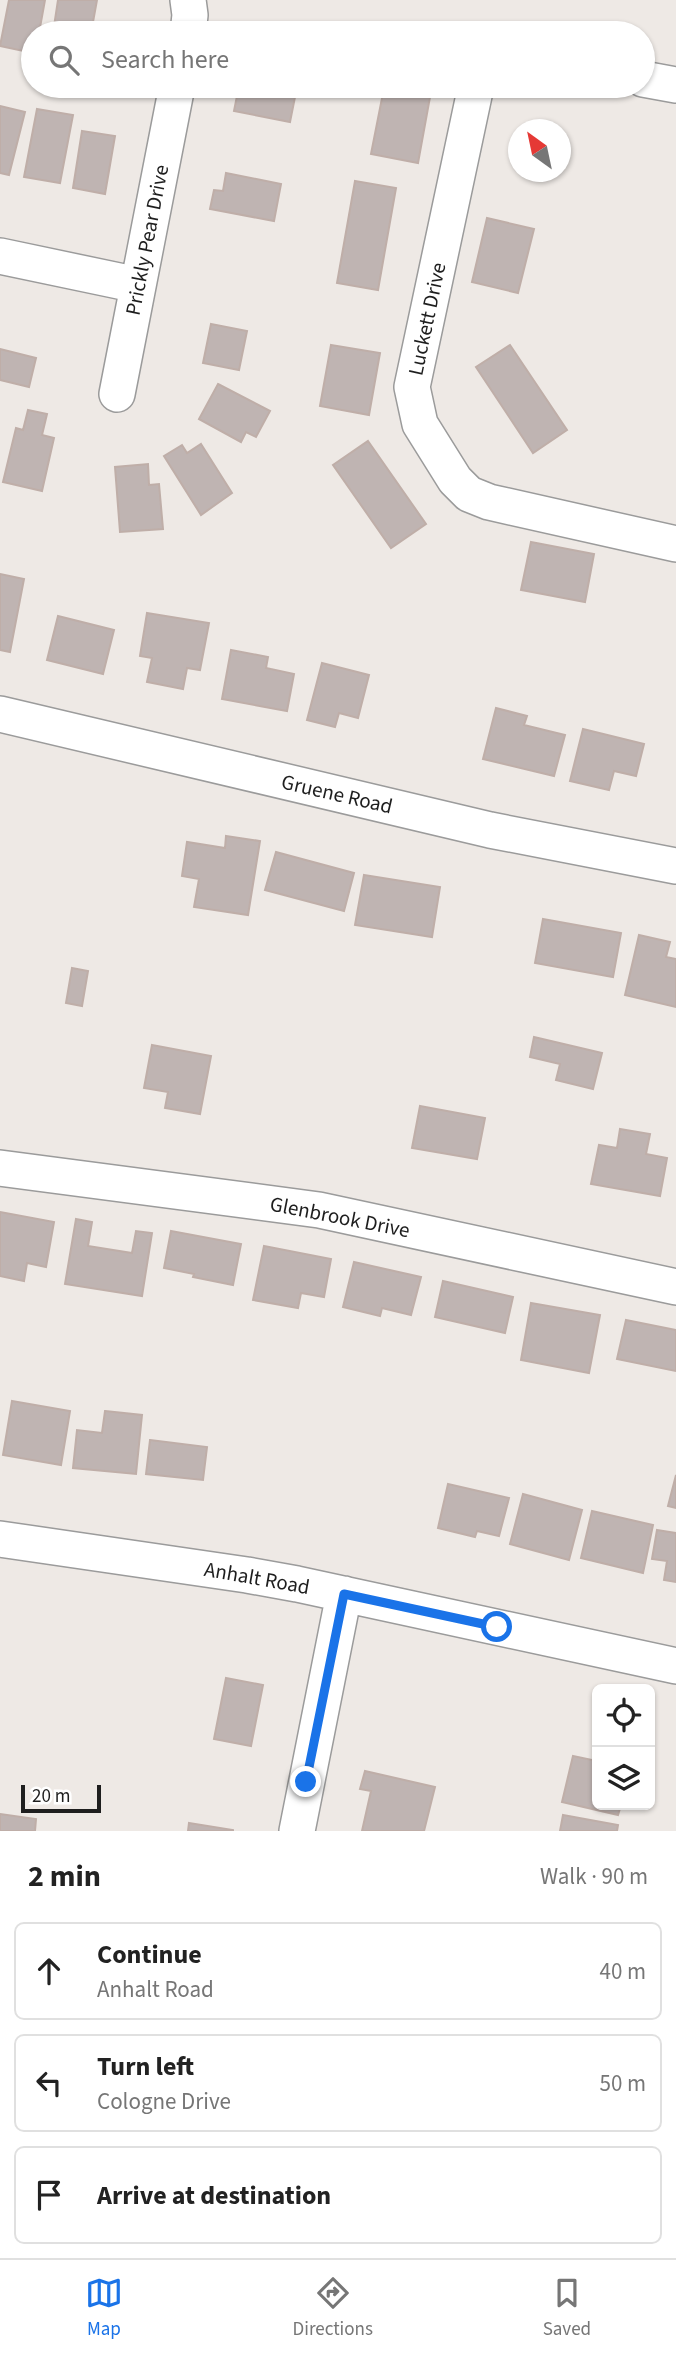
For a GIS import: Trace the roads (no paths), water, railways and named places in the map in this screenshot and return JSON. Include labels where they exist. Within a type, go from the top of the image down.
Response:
[{"type":"street","points":[[188,0],[189,21]]},
{"type":"street","points":[[655,81],[676,85]]},
{"type":"street","name":"Prickly Pear Drive","points":[[117,394],[175,98]]},
{"type":"street","name":"Luckett Drive","points":[[473,98],[412,387],[420,424],[455,480],[469,494],[489,502],[676,544]]},
{"type":"street","points":[[0,256],[138,285]]},
{"type":"street","name":"Gruene Road","points":[[0,714],[490,830],[676,866]]},
{"type":"street","name":"Glenbrook Drive","points":[[0,1168],[319,1210],[676,1287]]},
{"type":"street","name":"Anhalt Road","points":[[0,1539],[247,1575],[676,1666]]},
{"type":"street","points":[[297,1831],[344,1594]]}]
